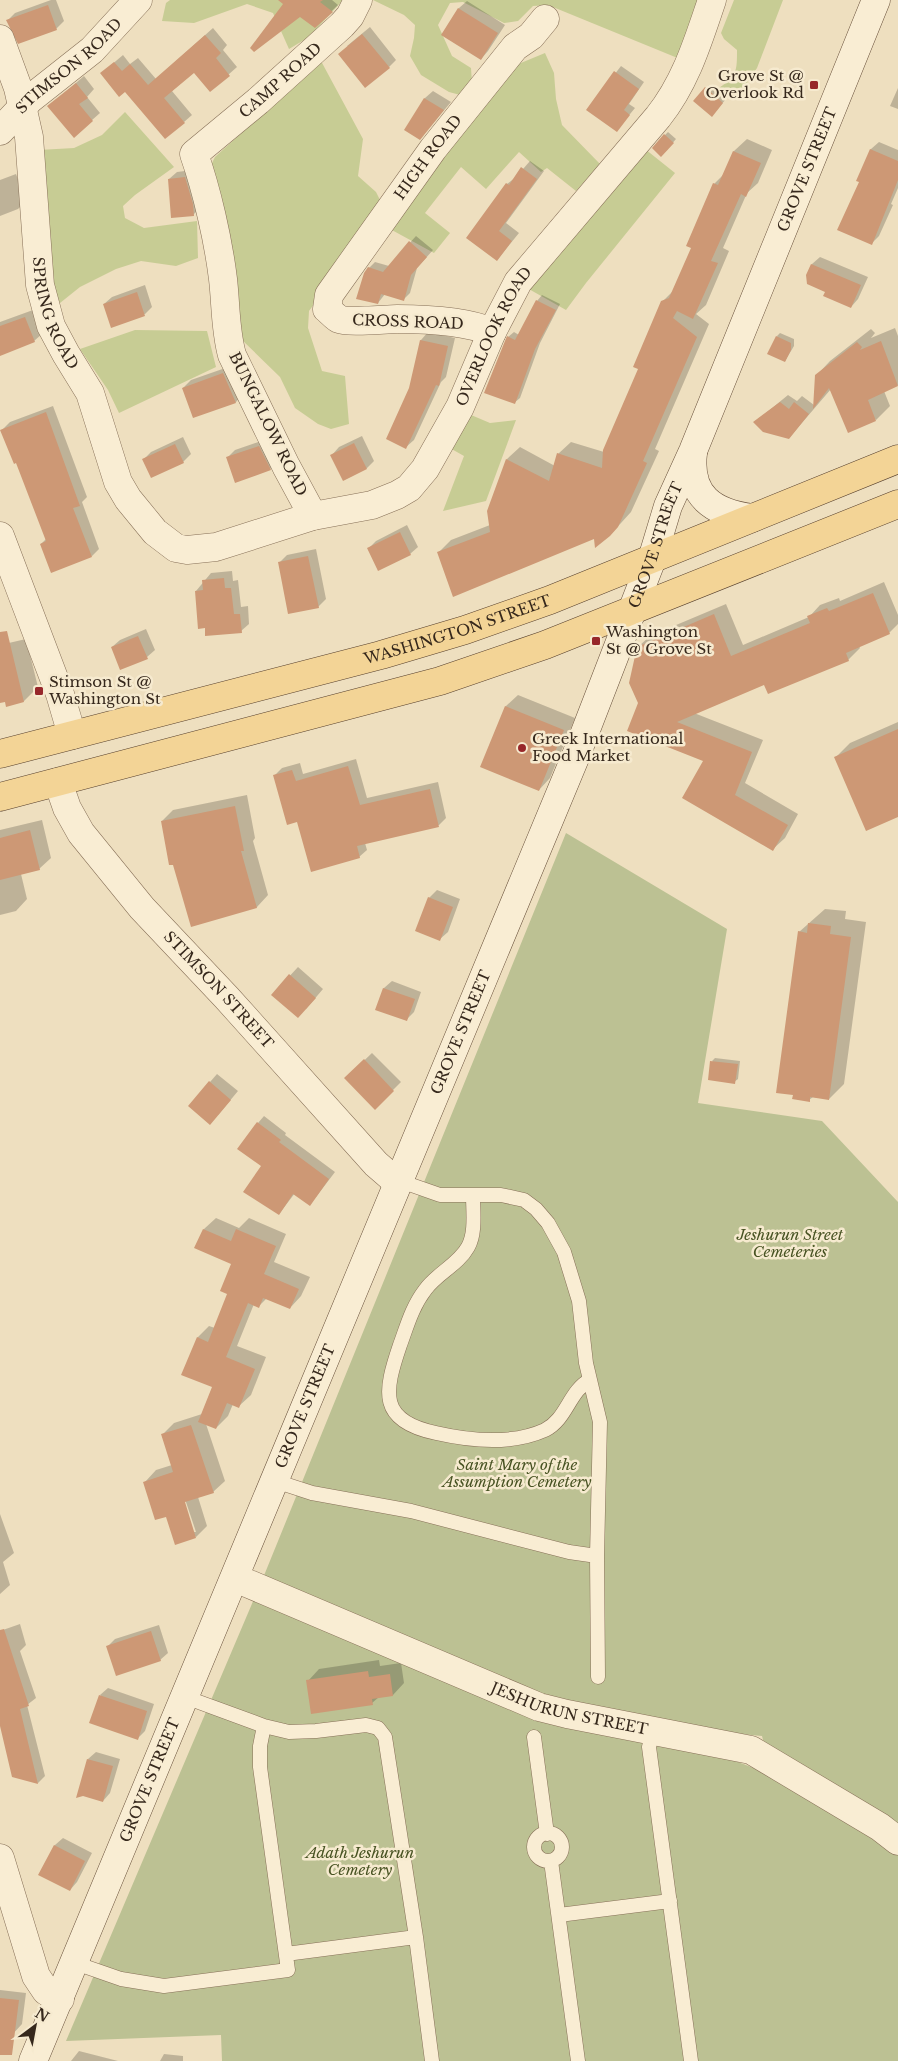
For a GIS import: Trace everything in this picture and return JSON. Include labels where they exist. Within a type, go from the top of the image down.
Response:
[{"type":"main road","name":"WASHINGTON STREET","points":[[0,754],[424,643],[550,600],[898,459]]},
{"type":"main road","points":[[0,797],[440,681],[545,645],[898,504]]},
{"type":"main road","points":[[72,735],[84,775]]},
{"type":"main road","points":[[46,742],[58,782]]},
{"type":"street","name":"STIMSON ROAD","points":[[0,131],[23,105],[92,50],[138,0]]},
{"type":"street","name":"CAMP ROAD","points":[[194,154],[258,101],[337,30],[350,16],[358,0]]},
{"type":"street","name":"OVERLOOK ROAD","points":[[187,550],[216,547],[313,516],[372,505],[398,495],[417,480],[460,407],[509,295],[528,268],[677,91],[692,59],[712,0]]},
{"type":"street","name":"GROVE STREET","points":[[33,2061],[577,753],[652,560],[668,506],[693,452],[876,0]]},
{"type":"street","name":"HIGH ROAD","points":[[327,309],[329,295],[433,149],[515,47],[531,36],[546,19]]},
{"type":"street","name":"SPRING ROAD","points":[[0,39],[23,105],[30,136],[40,285],[50,326],[90,393],[113,470],[128,499],[155,532],[176,548],[187,550]]},
{"type":"street","name":"BUNGALOW ROAD","points":[[194,154],[204,187],[220,260],[228,340],[232,355],[286,466],[313,516]]},
{"type":"street","name":"CROSS ROAD","points":[[327,309],[340,319],[380,321],[397,319],[472,324],[492,332]]},
{"type":"street","points":[[693,452],[692,475],[700,494],[717,508],[738,516],[752,518]]},
{"type":"street","points":[[0,536],[60,694],[72,735]]},
{"type":"street","name":"STIMSON STREET","points":[[58,782],[62,795],[81,833],[142,908],[227,998],[376,1164],[391,1177],[400,1181]]},
{"type":"street","name":"JESHURUN STREET","points":[[235,1578],[539,1707],[740,1747],[756,1752],[880,1827],[898,1841]]},
{"type":"street","points":[[0,1858],[36,1976],[46,1990],[60,1999]]},
{"type":"lane","points":[[400,1181],[440,1194],[509,1195],[524,1200],[536,1209],[553,1230],[564,1252],[579,1301],[586,1364],[598,1409],[601,1435],[597,1556],[598,1676]]},
{"type":"lane","points":[[473,1195],[472,1234],[468,1248],[459,1259],[435,1278],[426,1289],[409,1319],[389,1383],[389,1398],[395,1412],[405,1423],[411,1426],[442,1435],[488,1439],[521,1438],[544,1430],[556,1423],[579,1389],[590,1380]]},
{"type":"lane","points":[[275,1481],[312,1493],[411,1511],[569,1552],[597,1556]]},
{"type":"lane","points":[[185,1697],[264,1726],[289,1732],[366,1725],[381,1730],[388,1745],[432,2061]]},
{"type":"lane","points":[[75,1962],[121,1979],[164,1986],[288,1970],[260,1766],[260,1746],[264,1726]]},
{"type":"lane","points":[[653,1731],[649,1747],[691,2061]]},
{"type":"lane","points":[[534,1737],[547,1834]]},
{"type":"lane","points":[[547,1834],[554,1835],[563,1844],[560,1854],[551,1861],[537,1856],[533,1848],[536,1839],[547,1834]]},
{"type":"lane","points":[[551,1861],[578,2061]]},
{"type":"lane","points":[[559,1915],[670,1901]]},
{"type":"lane","points":[[286,1954],[416,1937]]},
{"type":"green space","points":[[170,0],[343,0],[309,37],[289,49],[273,13],[247,4],[194,23],[162,21],[166,3]]},
{"type":"green space","points":[[373,0],[705,0],[680,59],[548,5],[533,6],[518,21],[504,23],[463,2],[450,3],[438,25],[452,56],[471,68],[472,83],[464,96],[449,92],[421,75],[410,56],[415,25],[404,15]]},
{"type":"green space","points":[[734,0],[783,0],[757,68],[736,99],[719,88],[733,76],[737,63],[737,50],[724,39],[721,33]]},
{"type":"green space","points":[[545,53],[554,73],[556,99],[562,125],[600,164],[576,191],[547,168],[541,172],[519,152],[486,189],[461,167],[425,213],[450,233],[434,253],[390,229],[420,185],[516,65]]},
{"type":"green space","points":[[321,61],[363,139],[358,176],[376,192],[384,208],[309,311],[308,328],[322,371],[345,376],[349,424],[331,429],[318,424],[295,408],[280,377],[241,339],[211,165],[215,157]]},
{"type":"green space","points":[[125,112],[174,167],[123,206],[125,218],[144,228],[197,221],[198,258],[176,266],[141,261],[116,269],[80,287],[60,303],[53,287],[39,150],[74,148],[102,135]]},
{"type":"green space","points":[[645,149],[675,173],[566,310],[527,288]]},
{"type":"green space","points":[[135,330],[207,331],[216,367],[119,413],[108,390],[80,349]]},
{"type":"green space","points":[[464,412],[490,423],[516,420],[486,501],[443,511],[464,456],[448,447]]},
{"type":"green space","points":[[566,833],[727,929],[698,1103],[822,1121],[898,1202],[898,2061],[222,2061],[221,2035],[66,2041],[254,1599],[545,1723],[720,1755],[772,1775],[762,1736],[688,1729],[554,1702],[263,1578]]},
{"type":"building","points":[[278,0],[323,0],[320,2],[333,12],[315,28],[300,17],[254,52],[250,48],[283,4]]},
{"type":"building","points":[[48,5],[57,30],[18,44],[6,20]]},
{"type":"building","points":[[458,8],[498,33],[481,60],[441,35]]},
{"type":"building","points":[[362,34],[390,68],[365,88],[338,54]]},
{"type":"building","points":[[205,35],[221,53],[216,58],[230,76],[210,92],[194,73],[164,98],[185,123],[165,139],[125,92],[119,97],[100,73],[114,62],[122,71],[130,64],[148,85]]},
{"type":"building","points":[[614,71],[639,89],[624,110],[630,115],[617,132],[586,110]]},
{"type":"building","points":[[76,83],[88,98],[79,104],[93,121],[74,138],[47,106]]},
{"type":"building","points":[[705,87],[723,103],[712,117],[693,101]]},
{"type":"building","points":[[424,98],[444,110],[420,140],[404,130]]},
{"type":"building","points":[[664,134],[674,143],[661,157],[652,148]]},
{"type":"building","points":[[870,149],[898,161],[898,180],[872,245],[837,230],[859,182],[856,181]]},
{"type":"building","points":[[733,151],[761,163],[746,197],[741,194],[711,261],[718,263],[693,319],[677,311],[673,318],[697,337],[643,461],[647,463],[618,527],[595,548],[594,539],[453,597],[437,552],[490,532],[487,511],[506,459],[549,481],[557,453],[602,468],[603,450],[638,369],[633,367],[661,301],[669,298],[691,248],[686,246],[713,183],[718,185]]},
{"type":"building","points":[[521,167],[537,179],[499,231],[512,241],[497,261],[466,238],[506,183],[509,185]]},
{"type":"building","points":[[185,177],[193,204],[194,216],[171,218],[168,179]]},
{"type":"building","points":[[409,241],[427,257],[411,275],[404,301],[381,294],[378,304],[356,299],[364,273],[368,267],[383,272]]},
{"type":"building","points":[[811,264],[861,285],[851,308],[823,296],[825,292],[807,284],[806,275]]},
{"type":"building","points":[[137,292],[145,316],[111,328],[103,304]]},
{"type":"building","points":[[536,300],[556,310],[535,349],[515,404],[484,393],[507,336],[515,340]]},
{"type":"building","points":[[25,317],[35,342],[0,356],[0,326]]},
{"type":"building","points":[[776,336],[791,343],[791,350],[785,362],[767,354]]},
{"type":"building","points":[[420,340],[448,346],[439,386],[436,385],[406,449],[386,439],[409,388]]},
{"type":"building","points":[[881,341],[898,386],[868,400],[876,421],[848,433],[829,388],[813,409],[815,375],[857,342],[862,347],[860,350]]},
{"type":"building","points":[[223,373],[236,403],[193,418],[182,388]]},
{"type":"building","points":[[780,402],[789,409],[794,402],[809,414],[789,439],[763,432],[753,422]]},
{"type":"building","points":[[46,412],[80,506],[73,508],[92,557],[51,573],[40,544],[46,541],[16,463],[14,464],[0,430]]},
{"type":"building","points":[[354,443],[367,469],[343,481],[330,455]]},
{"type":"building","points":[[175,444],[184,463],[151,478],[142,459]]},
{"type":"building","points":[[259,446],[271,470],[235,483],[226,457]]},
{"type":"building","points":[[400,532],[411,555],[378,571],[367,548]]},
{"type":"building","points":[[308,556],[319,608],[288,614],[278,562]]},
{"type":"building","points":[[224,578],[225,588],[231,588],[234,614],[240,614],[242,633],[205,636],[205,628],[198,629],[195,591],[203,590],[202,580]]},
{"type":"building","points":[[873,593],[890,634],[846,653],[849,661],[768,694],[764,685],[677,722],[752,752],[735,795],[788,825],[773,851],[682,798],[703,761],[627,731],[638,703],[629,683],[637,647],[714,614],[731,656],[810,623],[807,616],[827,608],[829,611]]},
{"type":"building","points":[[7,631],[24,702],[6,707],[5,702],[0,703],[0,632]]},
{"type":"building","points":[[138,636],[148,659],[120,670],[111,647]]},
{"type":"building","name":"Greek International Food Market","points":[[505,706],[564,730],[539,791],[480,767]]},
{"type":"building","points":[[898,729],[898,817],[866,831],[834,757]]},
{"type":"building","points":[[348,766],[360,805],[430,789],[439,827],[357,846],[360,858],[311,872],[297,822],[287,825],[273,775],[292,770],[296,781]]},
{"type":"building","points":[[235,806],[244,851],[241,851],[257,908],[191,927],[173,865],[169,865],[161,821]]},
{"type":"building","points":[[30,830],[40,870],[0,880],[0,838]]},
{"type":"building","points":[[428,897],[453,907],[440,941],[415,931]]},
{"type":"building","points":[[808,923],[831,926],[830,934],[851,937],[829,1100],[810,1097],[810,1102],[792,1099],[793,1095],[776,1093],[798,931],[807,933]]},
{"type":"building","points":[[289,974],[316,998],[298,1018],[271,995]]},
{"type":"building","points":[[383,988],[415,999],[407,1021],[375,1010]]},
{"type":"building","points":[[364,1059],[394,1091],[375,1110],[344,1078]]},
{"type":"building","points":[[710,1061],[738,1064],[735,1084],[708,1080]]},
{"type":"building","points":[[209,1081],[231,1100],[210,1125],[188,1106]]},
{"type":"building","points":[[257,1122],[281,1140],[279,1142],[329,1179],[310,1206],[293,1194],[279,1215],[243,1192],[261,1166],[237,1149]]},
{"type":"building","points":[[203,1229],[231,1241],[236,1229],[276,1246],[264,1274],[299,1289],[290,1309],[263,1298],[259,1308],[248,1303],[226,1357],[255,1369],[239,1408],[227,1403],[216,1429],[198,1422],[212,1387],[181,1375],[197,1337],[208,1342],[227,1294],[220,1291],[231,1264],[194,1248]]},
{"type":"building","points":[[191,1425],[214,1493],[185,1502],[196,1538],[175,1545],[166,1517],[155,1520],[143,1482],[173,1472],[161,1434]]},
{"type":"building","points":[[4,1629],[29,1706],[20,1709],[38,1784],[12,1777],[0,1726],[0,1630]]},
{"type":"building","points":[[151,1631],[161,1661],[116,1676],[106,1646]]},
{"type":"building","points":[[368,1671],[369,1677],[390,1674],[393,1696],[372,1699],[373,1705],[311,1714],[306,1680]]},
{"type":"building","points":[[99,1695],[147,1711],[138,1740],[89,1723]]},
{"type":"building","points":[[87,1759],[113,1766],[103,1802],[83,1796],[76,1798]]},
{"type":"building","points":[[54,1845],[85,1861],[70,1891],[38,1875]]},
{"type":"building","points":[[0,1998],[19,2000],[12,2055],[0,2055]]},
{"type":"place","name":"Grove St @ Overlook Rd","points":[[814,85]]},
{"type":"place","name":"Washington St @ Grove St","points":[[596,641]]},
{"type":"place","name":"Stimson St @ Washington St","points":[[39,691]]},
{"type":"place","name":"Greek International Food Market","points":[[522,748]]},
{"type":"park label","name":"Jeshurun Street Cemeteries","points":[[790,1244]]},
{"type":"park label","name":"Saint Mary of the Assumption Cemetery","points":[[517,1474]]},
{"type":"park label","name":"Adath Jeshurun Cemetery","points":[[360,1862]]}]
